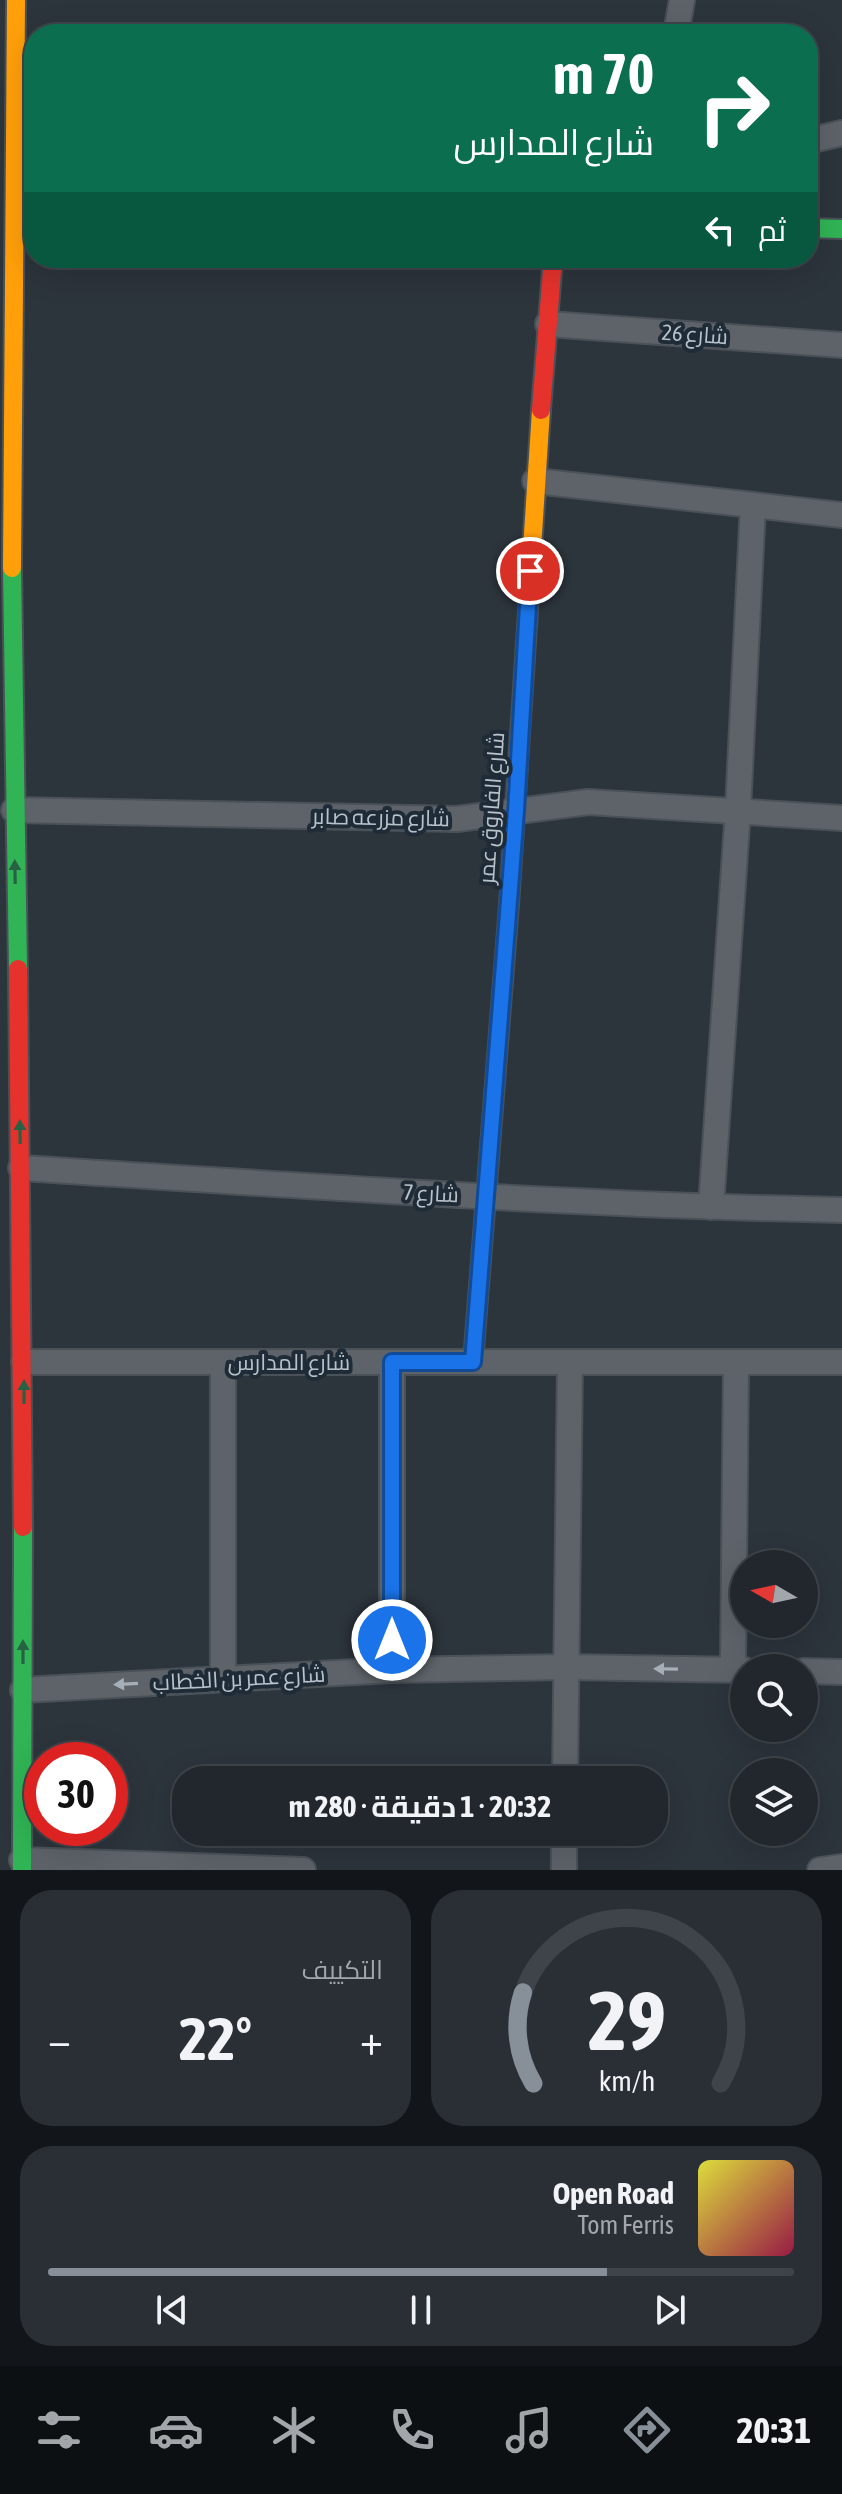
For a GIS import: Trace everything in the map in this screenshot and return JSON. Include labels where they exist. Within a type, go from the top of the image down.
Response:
[{"type":"street","points":[[16,0],[5,536],[14,810],[24,1362],[22,1865],[303,1870]]},
{"type":"street","points":[[678,24],[682,0]]},
{"type":"street","points":[[818,139],[842,133]]},
{"type":"street","points":[[13,196],[24,197]]},
{"type":"street","points":[[818,228],[842,229]]},
{"type":"street","name":"شارع الفاروق عمر","points":[[473,1362],[516,811],[535,481],[552,268]]},
{"type":"street","name":"شارع 26","points":[[548,324],[842,345]]},
{"type":"street","points":[[535,481],[842,515]]},
{"type":"street","points":[[711,1207],[738,809],[753,505]]},
{"type":"street","name":"شارع مزرعه صابر","points":[[14,810],[457,819],[588,802],[738,809],[842,818]]},
{"type":"street","name":"شارع 7","points":[[21,1168],[484,1197],[842,1210]]},
{"type":"street","points":[[0,1267],[22,1266]]},
{"type":"street","name":"شارع المدارس","points":[[24,1362],[842,1362]]},
{"type":"street","points":[[223,1362],[223,1678]]},
{"type":"street","points":[[392,1362],[392,1670]]},
{"type":"street","points":[[565,1766],[570,1362]]},
{"type":"street","points":[[736,1362],[739,1654]]},
{"type":"street","name":"شارع عمر بن الخطاب","points":[[23,1690],[392,1670],[566,1667],[730,1670]]},
{"type":"street","points":[[818,1671],[842,1672]]},
{"type":"street","points":[[564,1846],[564,1870]]},
{"type":"street","points":[[820,1870],[842,1867]]},
{"type":"traffic: fast","points":[[818,228],[842,229]]},
{"type":"traffic: fast","points":[[12,568],[18,969]]},
{"type":"traffic: fast","points":[[473,1362],[509,905]]},
{"type":"traffic: fast","points":[[22,1870],[23,1527]]},
{"type":"traffic: slow","points":[[12,568],[16,0]]},
{"type":"traffic: slow","points":[[509,905],[541,410]]},
{"type":"traffic: jam","points":[[541,410],[552,268]]},
{"type":"traffic: jam","points":[[18,969],[23,1527]]},
{"type":"route","points":[[392,1640],[392,1362],[473,1362],[516,811],[530,571]]}]
